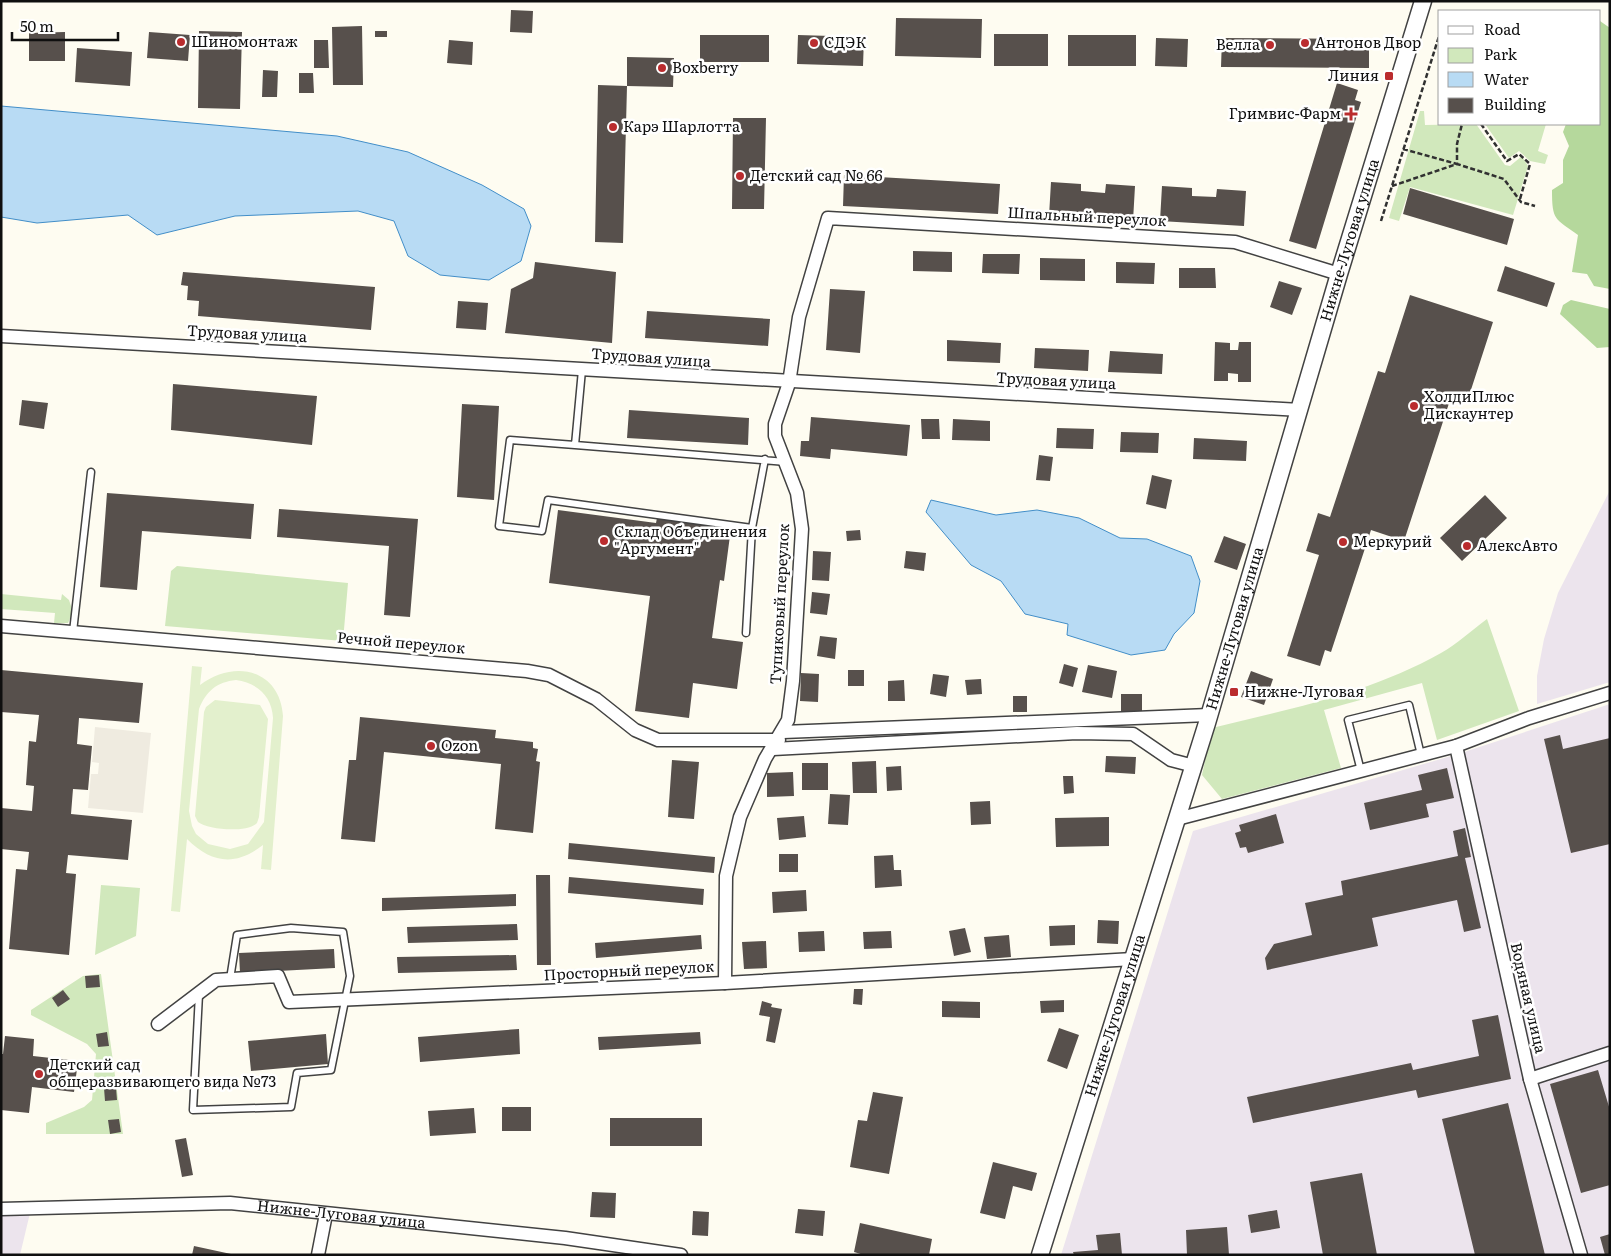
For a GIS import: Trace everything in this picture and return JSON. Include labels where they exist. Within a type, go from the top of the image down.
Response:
[{"type":"street","name":"Нижне-Луговая улица","points":[[1040,1255],[1194,766],[1339,274],[1423,1]]},
{"type":"street","name":"Шпальный переулок","points":[[828,218],[1235,242],[1339,274]]},
{"type":"street","name":"Тупиковый переулок","points":[[725,983],[726,876],[740,817],[765,760],[788,720],[793,681],[802,529],[797,492],[775,436],[775,424],[789,383],[799,318],[828,218]]},
{"type":"street","name":"Трудовая улица","points":[[1,336],[789,383],[1300,410]]},
{"type":"street","name":"Речной переулок","points":[[1,626],[527,671],[549,675],[596,698],[635,730],[658,740],[778,740]]},
{"type":"street","points":[[1177,819],[1456,746],[1529,718],[1610,693]]},
{"type":"street","points":[[778,740],[1209,715]]},
{"type":"street","points":[[778,740],[1077,733],[1133,734],[1171,760],[1194,766]]},
{"type":"street","name":"Водяная улица","points":[[1456,746],[1530,1079],[1581,1255]]},
{"type":"street","name":"Просторный переулок","points":[[158,1024],[216,980],[230,979],[278,976],[289,1002],[725,983],[1133,959]]},
{"type":"street","points":[[1530,1079],[1610,1053]]},
{"type":"street","name":"Нижне-Луговая улица","points":[[1,1209],[230,1204],[565,1238],[681,1255]]},
{"type":"street","points":[[318,1255],[326,1214]]},
{"type":"lane","points":[[575,445],[582,370]]},
{"type":"lane","points":[[752,528],[548,500],[542,531],[500,526],[510,440],[672,455],[765,459],[786,462]]},
{"type":"lane","points":[[746,633],[752,528],[765,459]]},
{"type":"lane","points":[[73,632],[91,472]]},
{"type":"lane","points":[[1361,771],[1348,720],[1409,705],[1421,755]]},
{"type":"lane","points":[[200,993],[193,1110],[291,1107],[297,1073],[331,1070],[350,976],[343,932],[291,928],[237,935],[230,979]]},
{"type":"path","points":[[1382,221],[1438,39]]},
{"type":"path","points":[[1458,164],[1457,144],[1462,125]]},
{"type":"path","points":[[1482,125],[1507,161],[1519,154],[1530,164],[1520,200]]},
{"type":"path","points":[[1403,149],[1504,179],[1520,200],[1535,206]]},
{"type":"path","points":[[1392,186],[1458,164]]},
{"type":"shaded area","points":[[1610,490],[1610,682],[1537,704],[1537,676],[1544,639],[1558,593]]},
{"type":"shaded area","points":[[1610,704],[1610,1255],[1061,1255],[1193,831],[1458,754]]},
{"type":"shaded area","points":[[95,727],[151,733],[143,813],[88,808],[91,774],[98,774],[99,763],[92,762]]},
{"type":"shaded area","points":[[1,1212],[30,1213],[20,1255],[1,1255]]},
{"type":"green space","points":[[1601,22],[1610,28],[1610,289],[1594,286],[1587,274],[1572,272],[1578,235],[1556,218],[1554,213],[1552,190],[1563,183],[1563,160],[1569,146],[1563,132],[1566,125],[1601,125]]},
{"type":"green space","points":[[1420,111],[1424,111],[1425,125],[1477,125],[1505,165],[1510,166],[1522,156],[1528,166],[1513,215],[1410,187],[1399,221],[1389,218]]},
{"type":"green space","points":[[1486,125],[1546,125],[1538,151],[1548,155],[1545,164],[1530,161],[1519,151],[1509,158]]},
{"type":"green space","points":[[1571,300],[1610,309],[1610,347],[1597,348],[1560,314],[1563,305]]},
{"type":"green space","points":[[177,566],[348,583],[343,641],[165,626],[171,571]]},
{"type":"green space","points":[[1,594],[61,600],[62,594],[69,600],[73,612],[68,623],[54,623],[55,613],[1,609]]},
{"type":"green space","points":[[1487,619],[1519,711],[1437,740],[1422,683],[1324,710],[1341,768],[1222,799],[1202,775],[1212,728],[1329,698],[1386,679],[1441,653]]},
{"type":"green space","points":[[192,666],[202,667],[200,685],[213,677],[227,672],[253,673],[264,679],[274,688],[280,700],[283,716],[271,870],[261,869],[263,845],[243,857],[223,859],[205,853],[187,839],[180,912],[171,911]],"holes":[[[229,681],[244,682],[262,692],[270,703],[273,718],[264,822],[248,844],[230,849],[208,844],[196,834],[189,811],[199,709],[205,697],[213,688]]]},
{"type":"green space","points":[[215,700],[260,705],[268,719],[259,817],[257,823],[245,828],[210,827],[198,822],[195,816],[204,712],[206,707]]},
{"type":"green space","points":[[101,885],[140,888],[136,936],[95,955]]},
{"type":"green space","points":[[101,974],[123,1134],[46,1134],[46,1123],[84,1107],[92,1100],[96,1054],[87,1044],[31,1015],[31,1010],[83,976]]},
{"type":"water","points":[[1,106],[337,136],[408,152],[482,185],[524,209],[531,226],[521,261],[489,280],[440,275],[408,256],[394,221],[358,211],[235,216],[157,235],[128,215],[37,223],[1,217]]},
{"type":"water","points":[[931,500],[996,515],[1037,510],[1079,518],[1120,538],[1147,539],[1191,556],[1200,581],[1194,613],[1174,634],[1165,650],[1131,655],[1067,635],[1068,624],[1025,614],[1001,581],[971,565],[926,512]]},
{"type":"building","points":[[511,10],[533,11],[532,33],[510,32]]},
{"type":"building","points":[[896,18],[982,19],[981,58],[895,56]]},
{"type":"building","points":[[362,26],[363,85],[333,85],[332,27]]},
{"type":"building","points":[[199,31],[242,32],[240,109],[198,108]]},
{"type":"building","points":[[375,31],[387,31],[387,37],[375,37]]},
{"type":"building","points":[[65,32],[65,61],[29,61],[29,33]]},
{"type":"building","points":[[149,32],[190,35],[188,61],[147,58]]},
{"type":"building","points":[[994,34],[1048,34],[1048,66],[994,66]]},
{"type":"building","points":[[700,35],[769,35],[769,62],[700,62]]},
{"type":"building","points":[[798,35],[864,37],[863,66],[797,64]]},
{"type":"building","points":[[1068,35],[1136,35],[1136,66],[1068,66]]},
{"type":"building","points":[[1156,38],[1188,39],[1187,67],[1155,66]]},
{"type":"building","points":[[1222,38],[1369,39],[1369,68],[1221,67]]},
{"type":"building","points":[[314,40],[328,40],[329,68],[314,68]]},
{"type":"building","points":[[449,40],[473,42],[472,65],[447,63]]},
{"type":"building","points":[[77,48],[132,52],[130,86],[75,82]]},
{"type":"building","points":[[627,57],[674,58],[673,87],[627,86]]},
{"type":"building","points":[[263,70],[278,71],[277,97],[262,97]]},
{"type":"building","points":[[299,73],[313,73],[314,93],[299,93]]},
{"type":"building","points":[[1337,83],[1358,90],[1355,100],[1361,102],[1316,249],[1289,241]]},
{"type":"building","points":[[598,85],[627,86],[623,243],[595,242]]},
{"type":"building","points":[[733,118],[766,118],[764,209],[732,209]]},
{"type":"building","points":[[844,175],[1000,184],[998,214],[843,206]]},
{"type":"building","points":[[1051,182],[1081,184],[1081,191],[1105,193],[1106,184],[1135,186],[1133,221],[1049,216]]},
{"type":"building","points":[[1162,186],[1192,188],[1192,196],[1216,197],[1217,189],[1246,191],[1244,226],[1160,221]]},
{"type":"building","points":[[1410,188],[1514,219],[1507,245],[1403,214]]},
{"type":"building","points":[[913,251],[952,252],[952,272],[913,271]]},
{"type":"building","points":[[983,254],[1020,254],[1019,274],[982,273]]},
{"type":"building","points":[[1040,258],[1085,259],[1085,281],[1040,280]]},
{"type":"building","points":[[535,262],[616,272],[612,343],[505,333],[511,289],[533,278]]},
{"type":"building","points":[[1116,262],[1155,263],[1154,284],[1116,283]]},
{"type":"building","points":[[1505,266],[1555,283],[1547,307],[1497,291]]},
{"type":"building","points":[[1179,268],[1215,268],[1216,288],[1179,288]]},
{"type":"building","points":[[183,272],[375,287],[371,330],[198,316],[199,301],[187,300],[188,286],[181,285]]},
{"type":"building","points":[[1279,281],[1302,288],[1292,315],[1270,307]]},
{"type":"building","points":[[830,289],[865,291],[860,353],[826,350]]},
{"type":"building","points":[[1410,295],[1493,322],[1468,399],[1452,394],[1404,541],[1371,530],[1331,652],[1325,650],[1320,666],[1287,656],[1319,555],[1306,551],[1318,513],[1330,517],[1378,371],[1385,373]]},
{"type":"building","points":[[458,301],[488,303],[486,330],[456,328]]},
{"type":"building","points":[[647,311],[770,319],[768,346],[645,338]]},
{"type":"building","points":[[947,340],[1001,343],[1000,363],[947,361]]},
{"type":"building","points":[[1215,342],[1230,343],[1230,350],[1238,350],[1239,342],[1251,342],[1251,382],[1238,382],[1238,374],[1228,373],[1228,381],[1214,381]]},
{"type":"building","points":[[1035,348],[1089,350],[1088,371],[1034,368]]},
{"type":"building","points":[[1110,351],[1163,354],[1162,374],[1108,372]]},
{"type":"building","points":[[173,384],[317,396],[312,445],[171,430]]},
{"type":"building","points":[[22,400],[48,403],[44,429],[19,425]]},
{"type":"building","points":[[462,404],[499,406],[494,500],[457,497]]},
{"type":"building","points":[[629,410],[749,418],[748,445],[627,438]]},
{"type":"building","points":[[811,417],[910,425],[907,456],[831,449],[830,459],[800,456],[801,441],[809,441]]},
{"type":"building","points":[[921,419],[939,419],[940,439],[922,439]]},
{"type":"building","points":[[953,419],[990,421],[990,441],[952,440]]},
{"type":"building","points":[[1057,428],[1094,429],[1093,449],[1056,448]]},
{"type":"building","points":[[1121,432],[1159,433],[1158,453],[1120,452]]},
{"type":"building","points":[[1194,438],[1247,441],[1246,461],[1193,459]]},
{"type":"building","points":[[1039,455],[1053,457],[1050,481],[1036,480]]},
{"type":"building","points":[[1152,475],[1172,480],[1166,509],[1146,504]]},
{"type":"building","points":[[107,493],[254,504],[251,539],[142,531],[137,590],[100,587]]},
{"type":"building","points":[[1485,495],[1507,518],[1462,561],[1440,538]]},
{"type":"building","points":[[279,509],[418,519],[410,617],[384,615],[389,546],[277,537]]},
{"type":"building","points":[[558,510],[656,523],[657,518],[731,528],[724,581],[720,580],[712,638],[743,642],[737,689],[693,683],[689,718],[635,711],[650,596],[549,583]]},
{"type":"building","points":[[860,530],[861,540],[847,541],[846,531]]},
{"type":"building","points":[[1224,536],[1246,544],[1237,570],[1214,562]]},
{"type":"building","points":[[813,551],[831,552],[829,581],[812,580]]},
{"type":"building","points":[[906,551],[926,553],[924,571],[904,568]]},
{"type":"building","points":[[812,592],[830,594],[827,615],[810,613]]},
{"type":"building","points":[[820,636],[837,638],[835,659],[817,656]]},
{"type":"building","points":[[1064,664],[1078,668],[1073,687],[1059,683]]},
{"type":"building","points":[[1088,665],[1117,671],[1112,698],[1082,692]]},
{"type":"building","points":[[1,670],[143,683],[139,723],[79,718],[77,744],[92,746],[88,790],[73,789],[71,814],[132,820],[128,860],[68,855],[66,873],[76,874],[69,955],[9,949],[16,869],[27,870],[29,852],[1,849],[1,808],[32,811],[34,786],[26,785],[29,741],[36,742],[39,715],[1,712]]},
{"type":"building","points":[[848,670],[864,670],[864,686],[848,686]]},
{"type":"building","points":[[1251,671],[1273,679],[1264,705],[1241,697]]},
{"type":"building","points":[[801,673],[819,674],[818,702],[800,701]]},
{"type":"building","points":[[933,674],[949,676],[946,697],[930,694]]},
{"type":"building","points":[[981,679],[982,694],[967,695],[965,680]]},
{"type":"building","points":[[904,680],[905,701],[888,701],[888,681]]},
{"type":"building","points":[[1121,694],[1142,694],[1142,712],[1121,712]]},
{"type":"building","points":[[1013,696],[1027,696],[1027,712],[1013,712]]},
{"type":"building","points":[[360,717],[496,730],[495,738],[533,742],[533,748],[538,749],[536,761],[540,762],[533,833],[495,829],[501,764],[384,752],[375,842],[341,839],[349,760],[356,760]]},
{"type":"building","points":[[1560,735],[1563,749],[1610,738],[1610,844],[1571,853],[1544,739]]},
{"type":"building","points":[[1106,756],[1136,757],[1135,774],[1105,772]]},
{"type":"building","points":[[672,760],[699,762],[694,819],[668,817]]},
{"type":"building","points":[[876,761],[877,793],[853,793],[852,762]]},
{"type":"building","points":[[802,763],[828,763],[828,790],[802,790]]},
{"type":"building","points":[[901,766],[902,790],[887,791],[886,767]]},
{"type":"building","points":[[1447,768],[1454,798],[1426,804],[1429,817],[1370,830],[1364,803],[1422,790],[1418,775]]},
{"type":"building","points":[[793,772],[794,796],[767,797],[767,773]]},
{"type":"building","points":[[1063,776],[1073,776],[1074,793],[1064,794]]},
{"type":"building","points":[[830,794],[850,795],[848,825],[828,824]]},
{"type":"building","points":[[990,801],[991,824],[971,825],[970,802]]},
{"type":"building","points":[[1276,814],[1284,843],[1248,853],[1246,847],[1240,848],[1235,833],[1241,831],[1239,825]]},
{"type":"building","points":[[804,816],[806,837],[779,840],[777,818]]},
{"type":"building","points":[[1109,817],[1109,846],[1056,847],[1055,818]]},
{"type":"building","points":[[1465,828],[1471,857],[1465,858],[1481,928],[1464,932],[1457,900],[1372,918],[1378,946],[1267,970],[1265,958],[1274,944],[1312,935],[1305,903],[1343,895],[1341,881],[1458,856],[1453,831]]},
{"type":"building","points":[[569,843],[715,857],[714,873],[568,859]]},
{"type":"building","points":[[779,854],[798,854],[798,872],[779,872]]},
{"type":"building","points":[[893,855],[894,870],[901,870],[902,886],[875,888],[874,856]]},
{"type":"building","points":[[536,875],[550,875],[551,965],[537,965]]},
{"type":"building","points":[[569,877],[704,889],[703,905],[568,893]]},
{"type":"building","points":[[806,890],[807,911],[773,913],[772,892]]},
{"type":"building","points":[[516,894],[516,906],[382,911],[382,898]]},
{"type":"building","points":[[1098,920],[1119,921],[1118,944],[1097,943]]},
{"type":"building","points":[[517,924],[518,940],[408,943],[407,927]]},
{"type":"building","points":[[1075,925],[1075,945],[1050,946],[1049,926]]},
{"type":"building","points":[[965,928],[971,952],[954,956],[949,931]]},
{"type":"building","points":[[824,931],[825,951],[799,952],[798,932]]},
{"type":"building","points":[[891,931],[892,948],[864,949],[863,932]]},
{"type":"building","points":[[701,935],[702,949],[596,958],[595,943]]},
{"type":"building","points":[[1009,935],[1011,957],[987,959],[984,937]]},
{"type":"building","points":[[766,941],[767,968],[744,969],[742,942]]},
{"type":"building","points":[[334,949],[335,968],[240,973],[239,953]]},
{"type":"building","points":[[516,955],[517,970],[398,973],[397,957]]},
{"type":"building","points":[[99,975],[100,987],[86,988],[85,976]]},
{"type":"building","points":[[854,989],[863,989],[862,1005],[853,1004]]},
{"type":"building","points":[[63,990],[70,999],[58,1007],[52,998]]},
{"type":"building","points":[[1064,1000],[1064,1012],[1041,1013],[1040,1001]]},
{"type":"building","points":[[762,1001],[772,1004],[771,1007],[782,1009],[775,1043],[766,1041],[770,1017],[759,1015]]},
{"type":"building","points":[[942,1001],[980,1002],[980,1018],[942,1017]]},
{"type":"building","points":[[1498,1015],[1511,1079],[1418,1098],[1416,1090],[1253,1123],[1247,1097],[1411,1063],[1413,1070],[1479,1056],[1472,1020]]},
{"type":"building","points":[[1059,1028],[1079,1035],[1067,1069],[1047,1061]]},
{"type":"building","points":[[519,1029],[520,1054],[420,1062],[418,1037]]},
{"type":"building","points":[[107,1032],[109,1046],[98,1047],[96,1034]]},
{"type":"building","points":[[700,1032],[701,1044],[599,1050],[598,1037]]},
{"type":"building","points":[[326,1034],[328,1064],[251,1071],[248,1041]]},
{"type":"building","name":"Детский сад общеразвивающего вида №73","points":[[5,1036],[34,1039],[33,1056],[78,1061],[74,1092],[32,1087],[29,1113],[1,1110],[1,1054],[3,1054]]},
{"type":"building","points":[[1598,1070],[1610,1110],[1610,1185],[1581,1193],[1550,1084]]},
{"type":"building","points":[[116,1087],[117,1100],[105,1101],[104,1088]]},
{"type":"building","points":[[873,1092],[903,1097],[889,1174],[850,1167],[858,1120],[867,1121]]},
{"type":"building","points":[[1508,1103],[1545,1255],[1475,1255],[1442,1119]]},
{"type":"building","points":[[502,1107],[531,1107],[531,1131],[502,1131]]},
{"type":"building","points":[[474,1108],[476,1133],[430,1136],[428,1111]]},
{"type":"building","points":[[610,1118],[702,1118],[702,1146],[610,1146]]},
{"type":"building","points":[[119,1119],[121,1132],[110,1134],[108,1120]]},
{"type":"building","points":[[186,1138],[193,1175],[182,1177],[175,1140]]},
{"type":"building","points":[[993,1162],[1037,1173],[1032,1191],[1013,1186],[1005,1219],[980,1213]]},
{"type":"building","points":[[1362,1173],[1377,1255],[1323,1255],[1310,1182]]},
{"type":"building","points":[[592,1192],[616,1193],[615,1218],[590,1217]]},
{"type":"building","points":[[798,1209],[825,1211],[823,1236],[795,1233]]},
{"type":"building","points":[[1277,1210],[1280,1228],[1251,1233],[1248,1215]]},
{"type":"building","points":[[693,1211],[709,1212],[708,1236],[692,1235]]},
{"type":"building","points":[[860,1223],[932,1239],[929,1255],[864,1255],[854,1252]]},
{"type":"building","points":[[1227,1227],[1229,1255],[1187,1255],[1186,1230]]},
{"type":"building","points":[[1120,1233],[1122,1255],[1074,1255],[1073,1252],[1098,1250],[1096,1235]]},
{"type":"building","points":[[1610,1234],[1610,1255],[1605,1255],[1600,1237]]},
{"type":"building","points":[[194,1246],[231,1254],[231,1255],[192,1255]]},
{"type":"place","name":"Шиномонтаж","points":[[181,42]]},
{"type":"place","name":"СДЭК","points":[[814,43]]},
{"type":"place","name":"Антонов Двор","points":[[1305,43]]},
{"type":"place","name":"Велла","points":[[1270,45]]},
{"type":"place","name":"Boxberry","points":[[662,68]]},
{"type":"place","name":"Линия","points":[[1389,76]]},
{"type":"place","name":"Гримвис-Фарм","points":[[1351,114]]},
{"type":"place","name":"Карэ Шарлотта","points":[[613,127]]},
{"type":"place","name":"Детский сад № 66","points":[[740,176]]},
{"type":"place","name":"ХолдиПлюс Дискаунтер","points":[[1414,406]]},
{"type":"place","name":"Склад Объединения \"Аргумент\"","points":[[604,541]]},
{"type":"place","name":"Меркурий","points":[[1343,542]]},
{"type":"place","name":"АлексАвто","points":[[1467,546]]},
{"type":"place","name":"Нижне-Луговая","points":[[1234,692]]},
{"type":"place","name":"Ozon","points":[[431,746]]},
{"type":"place","name":"Детский сад общеразвивающего вида №73","points":[[39,1074]]}]
